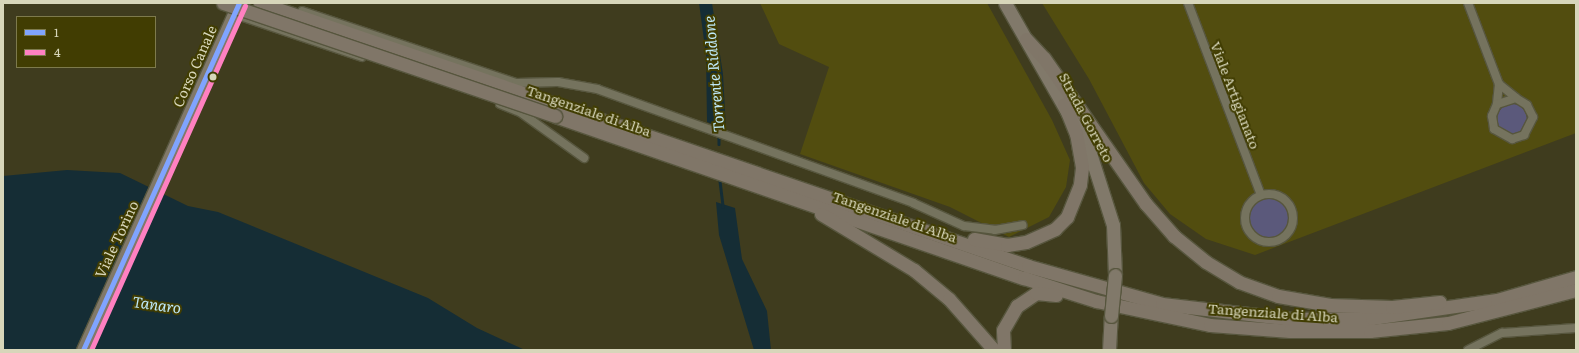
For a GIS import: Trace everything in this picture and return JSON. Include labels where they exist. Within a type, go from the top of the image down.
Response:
[{"type":"highway","name":"Tangenziale di Alba","points":[[223,3],[855,206],[1100,289],[1212,312],[1292,319],[1372,318],[1442,310],[1533,290],[1576,277]]},
{"type":"highway","name":"Tangenziale di Alba","points":[[260,3],[762,186],[1096,301],[1210,325],[1333,332],[1448,323],[1576,290]]},
{"type":"highway","points":[[1026,39],[1044,58],[1146,204],[1174,236],[1239,282],[1278,296],[1330,306],[1392,307],[1533,290]]},
{"type":"highway","points":[[855,206],[985,243],[1013,244],[1043,236],[1067,217],[1080,184],[1079,149],[1064,104]]},
{"type":"highway","points":[[762,186],[864,237],[914,270],[949,299],[994,350]]},
{"type":"highway","points":[[1004,350],[1003,330],[1025,299],[1046,292],[1096,301]]},
{"type":"main road","name":"Strada Gorreto","points":[[1005,3],[1064,104],[1100,178],[1113,224],[1115,274],[1109,350]]},
{"type":"main road","name":"Corso Canale","points":[[178,142],[237,8]]},
{"type":"main road","name":"Viale Torino","points":[[83,350],[178,142]]},
{"type":"street","points":[[279,3],[516,83],[579,84],[707,128],[913,204],[964,226],[995,230],[1023,225]]},
{"type":"street","name":"Viale Artigianato","points":[[1188,3],[1260,195]]},
{"type":"street","points":[[1468,3],[1499,84],[1497,104],[1492,116],[1494,129],[1505,138],[1518,138],[1529,130],[1533,117],[1527,105],[1499,84]]},
{"type":"street","points":[[237,8],[520,112],[584,158]]},
{"type":"street","points":[[1497,104],[1516,98]]},
{"type":"street","points":[[1260,195],[1276,195],[1292,211],[1292,227],[1274,242],[1252,235],[1245,221],[1248,205],[1260,195]]},
{"type":"street","points":[[1468,350],[1502,333],[1576,328]]},
{"type":"shaded area","points":[[760,3],[987,3],[1052,120],[1070,160],[1066,187],[1049,217],[1009,237],[950,207],[800,154],[829,67],[779,44]]},
{"type":"shaded area","points":[[1042,3],[1576,3],[1576,133],[1255,255],[1206,239],[1170,214],[1144,183],[1089,79]]},
{"type":"shaded area","points":[[1512,104],[1523,108],[1527,119],[1523,130],[1512,134],[1501,130],[1497,119],[1501,108]]},
{"type":"shaded area","points":[[1266,198],[1274,198],[1282,201],[1288,207],[1291,219],[1288,231],[1282,237],[1274,240],[1266,240],[1258,237],[1252,231],[1249,223],[1249,215],[1252,207],[1258,201]]},
{"type":"water","points":[[699,3],[712,3],[723,74],[726,129],[707,122],[706,55]]},
{"type":"water","name":"Tanaro","points":[[67,170],[120,173],[188,206],[218,212],[428,298],[477,328],[525,350],[3,350],[3,176]]},
{"type":"water","points":[[716,202],[735,208],[742,259],[767,311],[771,350],[754,350],[719,235]]},
{"type":"waterway","name":"Torrente Riddone","points":[[719,123],[719,144]]},
{"type":"waterway","name":"Torrente Riddone","points":[[720,181],[723,207]]},
{"type":"transit line","name":"1","points":[[83,350],[239,3]]},
{"type":"transit line","name":"4","points":[[91,350],[245,6]]}]
